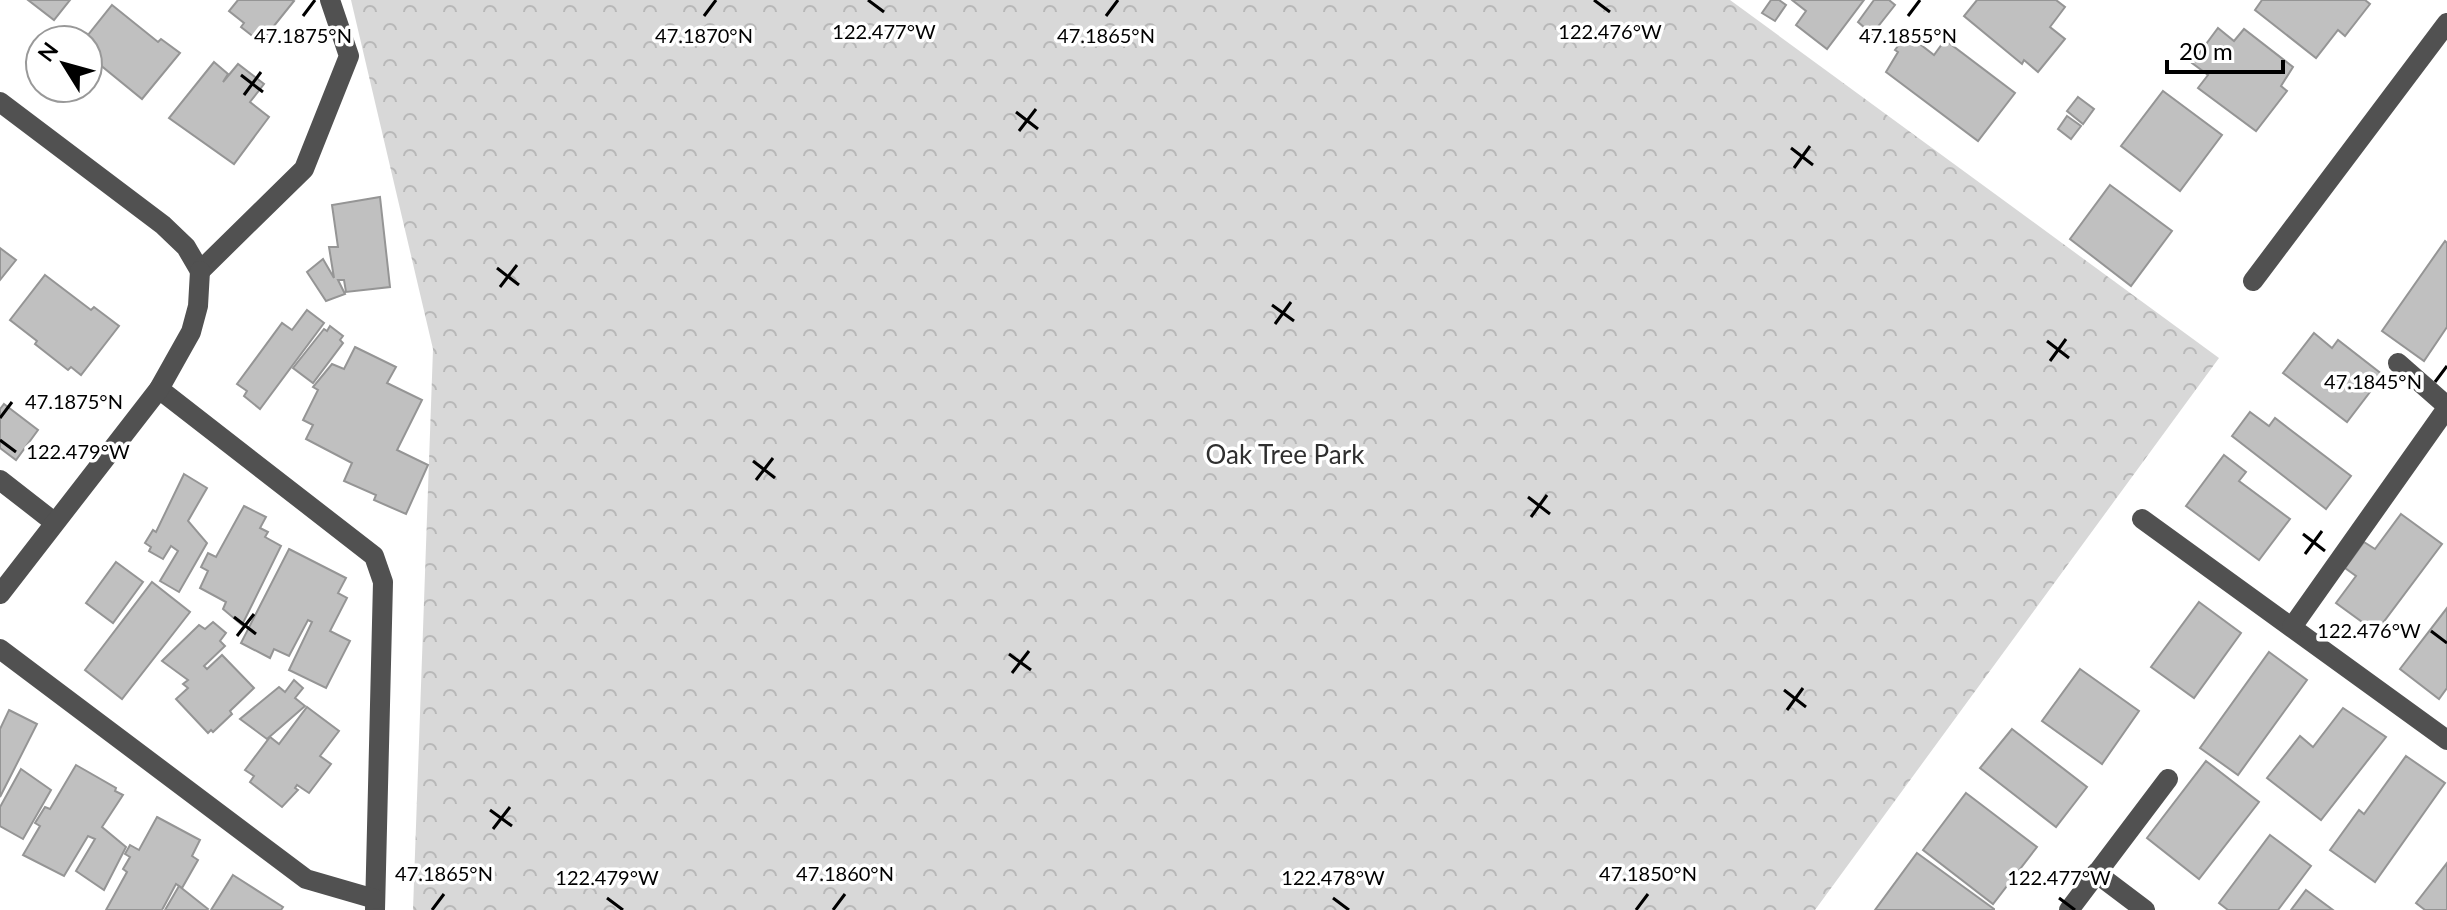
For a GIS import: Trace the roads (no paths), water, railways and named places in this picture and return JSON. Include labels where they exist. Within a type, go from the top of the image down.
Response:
[{"type":"street","points":[[200,271],[304,169],[349,56],[330,0]]},
{"type":"street","points":[[2253,281],[2447,23]]},
{"type":"street","points":[[0,102],[163,225],[186,247],[200,271],[198,306],[191,332],[159,389],[0,594]]},
{"type":"street","points":[[2292,627],[2447,407],[2398,363]]},
{"type":"street","points":[[0,649],[306,879],[375,904],[383,582],[374,556],[159,389]]},
{"type":"street","points":[[0,480],[54,522]]},
{"type":"street","points":[[2142,519],[2447,740]]},
{"type":"street","points":[[2069,910],[2168,779]]},
{"type":"street","points":[[2096,873],[2145,910]]},
{"type":"park label","name":"Oak Tree Park","points":[[1285,455]]}]
